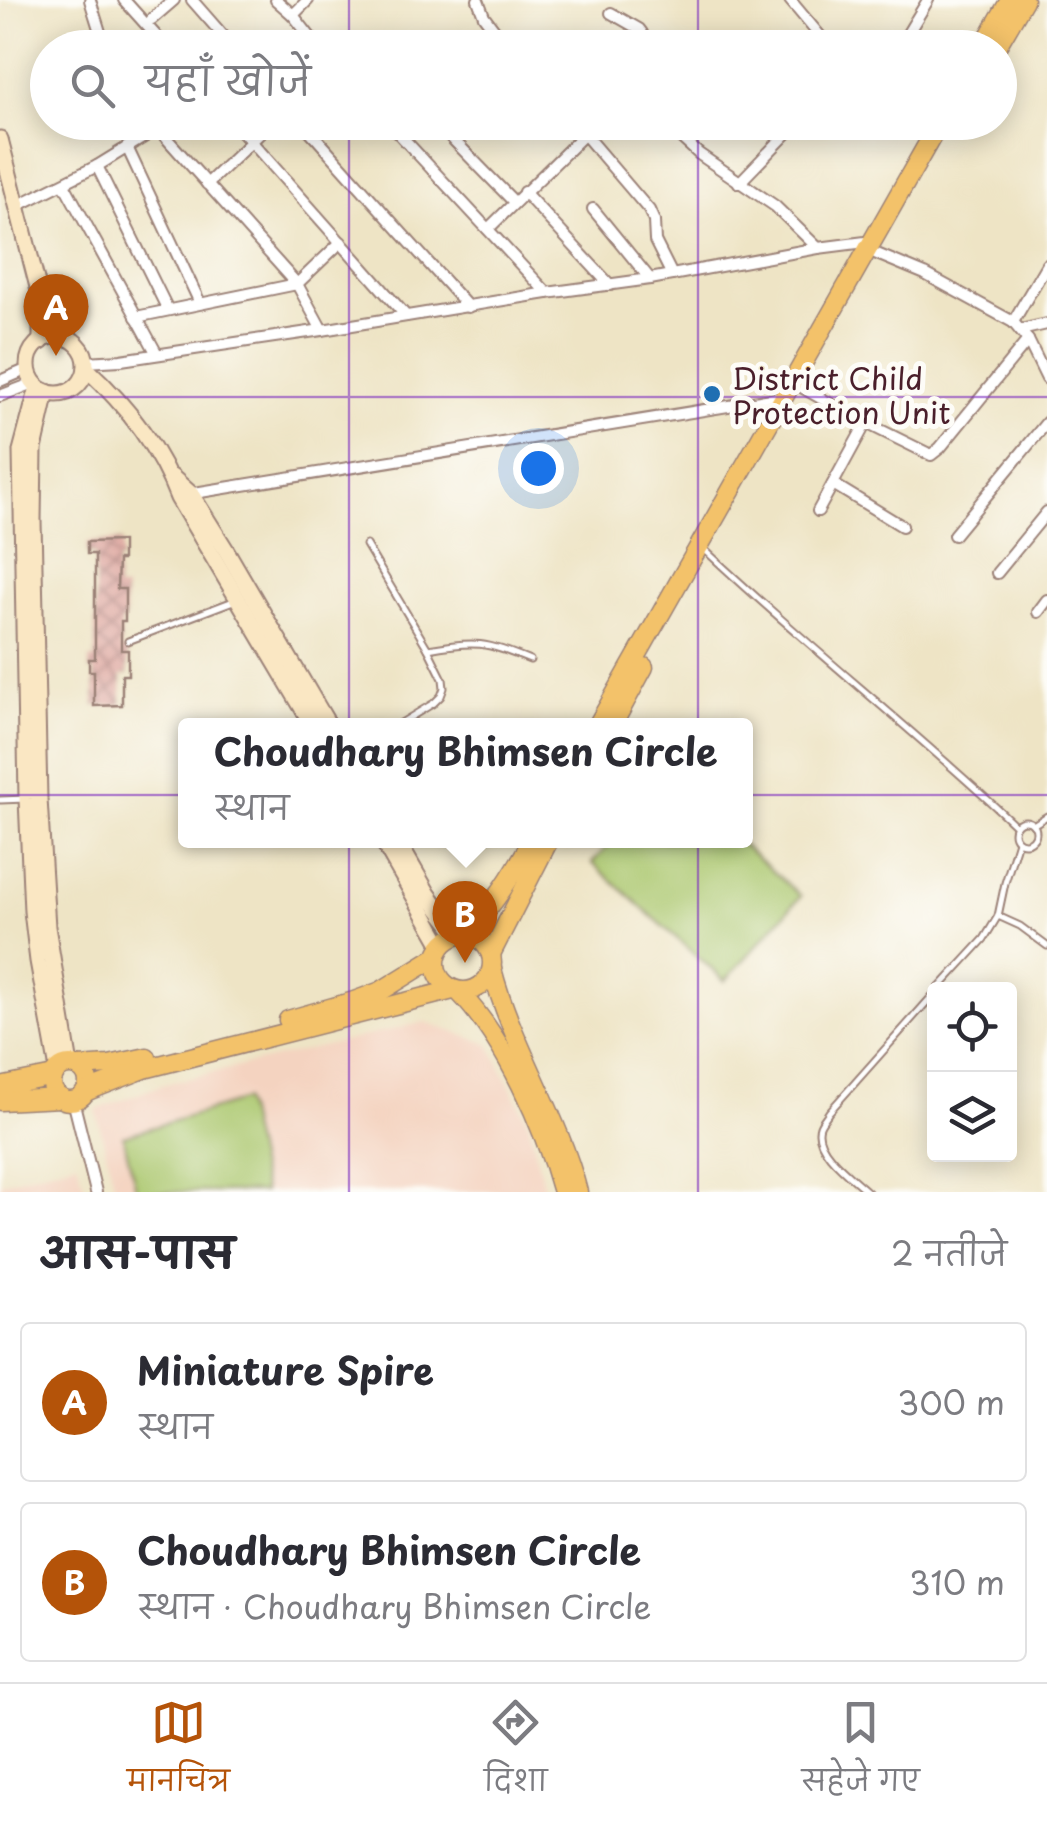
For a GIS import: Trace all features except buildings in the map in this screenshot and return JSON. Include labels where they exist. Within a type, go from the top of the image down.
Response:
[{"type":"main road","points":[[992,30],[1010,0]]},
{"type":"main road","points":[[1006,30],[1024,0]]},
{"type":"main road","points":[[602,718],[804,388],[933,140]]},
{"type":"main road","points":[[616,718],[784,397],[875,248]]},
{"type":"main road","points":[[0,1087],[65,1070],[124,1062],[381,991],[439,951],[450,938],[462,935],[491,907],[528,848]]},
{"type":"main road","points":[[0,1101],[73,1097],[144,1069],[456,991],[468,992],[483,984],[545,848]]},
{"type":"main road","points":[[462,935],[484,942],[504,1007],[556,1123],[578,1192]]},
{"type":"main road","points":[[439,951],[438,975],[486,1024],[534,1111],[562,1192]]},
{"type":"main road","points":[[65,1070],[52,1084],[55,1092],[73,1097]]},
{"type":"main road","points":[[65,1070],[86,1073],[88,1083],[73,1097]]},
{"type":"street","points":[[90,0],[99,30]]},
{"type":"street","points":[[124,0],[151,30]]},
{"type":"street","points":[[152,19],[174,0]]},
{"type":"street","points":[[192,0],[218,30]]},
{"type":"street","points":[[276,0],[304,30]]},
{"type":"street","points":[[293,16],[308,0]]},
{"type":"street","points":[[478,0],[494,30]]},
{"type":"street","points":[[790,0],[815,30]]},
{"type":"street","points":[[909,30],[928,0]]},
{"type":"street","points":[[612,13],[640,30]]},
{"type":"street","points":[[0,139],[4,170],[41,299],[41,342]]},
{"type":"street","points":[[17,206],[97,166],[137,140]]},
{"type":"street","points":[[168,140],[298,284],[322,330]]},
{"type":"street","points":[[318,140],[468,306]]},
{"type":"street","points":[[405,140],[547,293]]},
{"type":"street","points":[[454,140],[514,202]]},
{"type":"street","points":[[488,230],[579,140]]},
{"type":"street","points":[[589,140],[648,210],[654,221],[655,240],[672,275]]},
{"type":"street","points":[[684,140],[775,206],[818,248]]},
{"type":"street","points":[[739,183],[781,140]]},
{"type":"street","points":[[208,184],[251,141],[406,316]]},
{"type":"street","points":[[127,148],[200,303]]},
{"type":"street","points":[[97,166],[168,310]]},
{"type":"street","points":[[64,184],[157,354]]},
{"type":"street","points":[[524,192],[610,285]]},
{"type":"street","points":[[593,209],[650,278]]},
{"type":"street","points":[[136,317],[298,284],[341,242]]},
{"type":"street","points":[[86,365],[610,285],[818,248],[875,248],[1016,326],[1028,340],[1047,379]]},
{"type":"street","points":[[1016,326],[1047,264]]},
{"type":"street","points":[[41,299],[66,338],[81,350],[86,365],[130,413],[184,496],[226,550],[324,718]]},
{"type":"street","points":[[1016,326],[1047,324]]},
{"type":"street","points":[[65,1070],[38,961],[32,912],[37,383],[31,354],[41,342],[66,338]]},
{"type":"street","points":[[804,388],[925,454],[934,454],[1028,340]]},
{"type":"street","points":[[0,381],[37,383],[62,394],[76,387],[86,365]]},
{"type":"street","points":[[0,396],[37,383]]},
{"type":"street","points":[[184,496],[784,397]]},
{"type":"street","points":[[954,535],[1047,422]]},
{"type":"street","points":[[818,511],[866,423]]},
{"type":"street","points":[[833,484],[902,526]]},
{"type":"street","points":[[184,496],[308,718]]},
{"type":"street","points":[[997,574],[1047,512]]},
{"type":"street","points":[[1038,612],[1047,600]]},
{"type":"street","points":[[386,848],[439,951]]},
{"type":"street","points":[[402,848],[428,894],[462,935]]},
{"type":"street","points":[[73,1097],[96,1192]]},
{"type":"lane","points":[[366,545],[442,678],[441,696],[410,718]]},
{"type":"lane","points":[[704,549],[1016,826]]},
{"type":"lane","points":[[128,641],[239,599]]},
{"type":"lane","points":[[428,649],[481,643],[530,660]]},
{"type":"lane","points":[[0,800],[33,799]]},
{"type":"lane","points":[[1033,825],[1047,816]]},
{"type":"lane","points":[[945,982],[991,930],[1018,841],[1016,826],[1026,821],[1033,825],[1034,839],[1028,843],[1018,841]]},
{"type":"lane","points":[[998,916],[1047,946]]},
{"type":"lane","points":[[868,1192],[824,1150],[819,1139],[820,1126],[927,1002]]},
{"type":"shaded area","points":[[425,1022],[489,1044],[529,1124],[545,1192],[116,1192],[96,1110],[162,1085]]},
{"type":"shaded area","points":[[77,1162],[86,1192],[0,1192],[0,1183]]},
{"type":"green space","points":[[606,848],[746,848],[801,896],[725,981],[592,863]]},
{"type":"green space","points":[[244,1100],[264,1192],[137,1192],[123,1136]]},
{"type":"place","name":"Miniature Spire","points":[[56,356]]},
{"type":"place","name":"District Child Protection Unit","points":[[712,394]]},
{"type":"place","name":"Choudhary Bhimsen Circle","points":[[465,963]]}]
